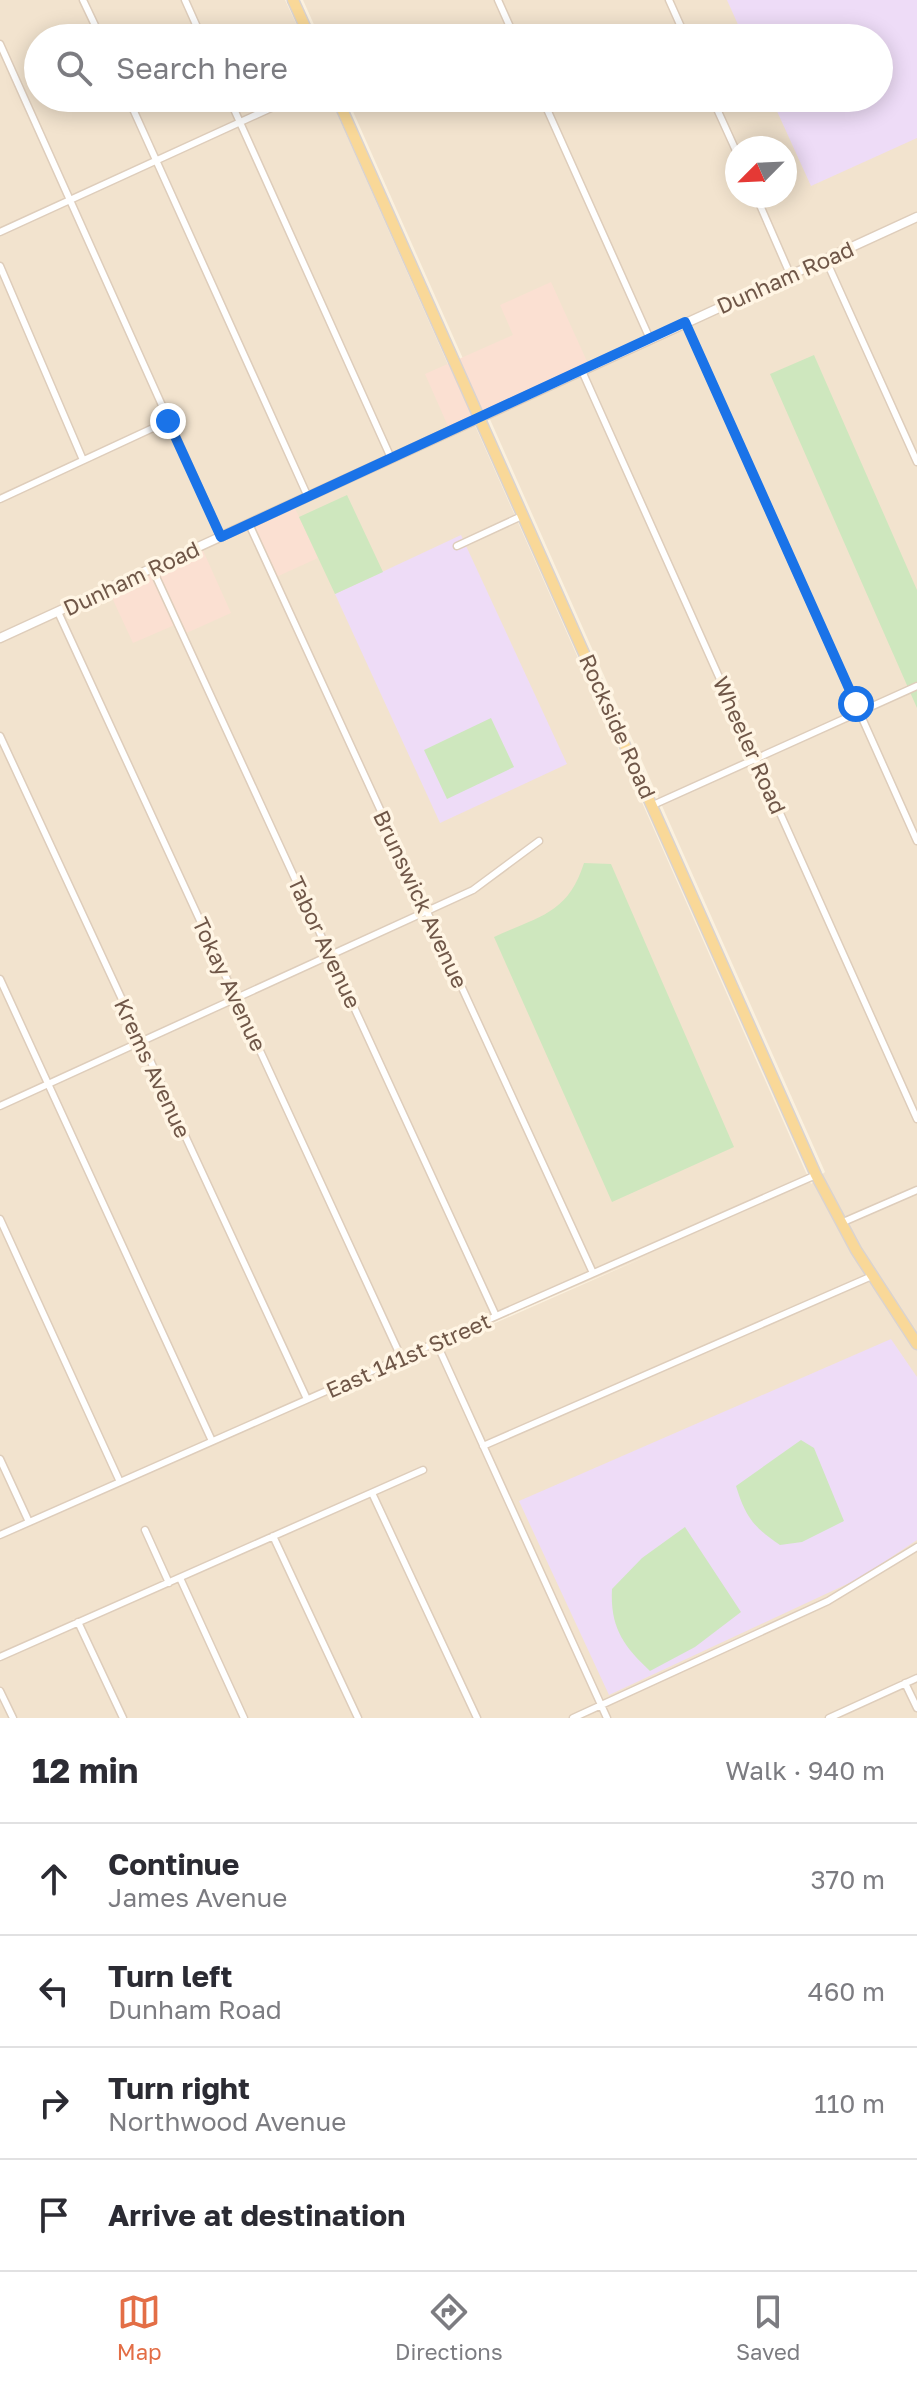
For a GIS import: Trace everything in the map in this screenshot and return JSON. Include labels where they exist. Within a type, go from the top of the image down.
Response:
[{"type":"main road","points":[[293,0],[304,24]]},
{"type":"main road","name":"Rockside Road","points":[[343,112],[816,1175],[872,1276],[917,1344]]},
{"type":"street","points":[[83,0],[94,24]]},
{"type":"street","points":[[185,0],[196,24]]},
{"type":"street","points":[[498,0],[509,24]]},
{"type":"street","points":[[669,0],[680,24]]},
{"type":"street","points":[[0,44],[24,98]]},
{"type":"street","points":[[30,112],[221,537]]},
{"type":"street","points":[[134,112],[308,497]]},
{"type":"street","points":[[235,112],[391,458]]},
{"type":"street","points":[[0,232],[262,112]]},
{"type":"street","points":[[548,112],[650,339]]},
{"type":"street","points":[[718,112],[729,136]]},
{"type":"street","points":[[761,208],[790,274]]},
{"type":"street","name":"Dunham Road","points":[[0,638],[685,322],[916,219]]},
{"type":"street","points":[[825,258],[917,462]]},
{"type":"street","points":[[0,266],[83,460]]},
{"type":"street","points":[[685,322],[917,841]]},
{"type":"street","name":"Wheeler Road","points":[[582,371],[917,1119]]},
{"type":"street","points":[[0,499],[168,421]]},
{"type":"street","points":[[457,546],[524,515]]},
{"type":"street","name":"Brunswick Avenue","points":[[249,524],[593,1273]]},
{"type":"street","name":"Tabor Avenue","points":[[152,568],[496,1316]]},
{"type":"street","name":"Tokay Avenue","points":[[58,612],[401,1357]]},
{"type":"street","points":[[653,805],[917,686]]},
{"type":"street","name":"Krems Avenue","points":[[0,736],[307,1399]]},
{"type":"street","points":[[0,1106],[473,890],[539,841]]},
{"type":"street","points":[[0,979],[212,1441]]},
{"type":"street","name":"East 141st Street","points":[[0,1535],[816,1175]]},
{"type":"street","points":[[841,1223],[917,1190]]},
{"type":"street","points":[[0,1219],[120,1482]]},
{"type":"street","points":[[483,1446],[872,1276]]},
{"type":"street","points":[[436,1342],[607,1718]]},
{"type":"street","points":[[0,1459],[29,1522]]},
{"type":"street","points":[[0,1657],[423,1470]]},
{"type":"street","points":[[372,1493],[477,1718]]},
{"type":"street","points":[[145,1530],[169,1583]]},
{"type":"street","points":[[273,1536],[358,1718]]},
{"type":"street","points":[[573,1718],[828,1601],[917,1547]]},
{"type":"street","points":[[180,1578],[244,1718]]},
{"type":"street","points":[[78,1622],[123,1718]]},
{"type":"street","points":[[829,1718],[917,1678]]},
{"type":"street","points":[[905,1683],[917,1708]]},
{"type":"street","points":[[0,1691],[13,1718]]},
{"type":"shaded area","points":[[0,0],[285,0],[296,24],[24,24],[24,112],[336,112],[811,1184],[825,1172],[353,112],[893,112],[893,24],[314,24],[303,0],[917,0],[917,1718],[0,1718]],"holes":[[[652,1254],[384,1372],[523,1309]]]},
{"type":"shaded area","points":[[727,0],[917,0],[917,138],[811,186],[797,155],[797,136],[788,136],[777,112],[893,112],[893,24],[738,24]]},
{"type":"shaded area","points":[[551,282],[590,368],[451,433],[425,374],[513,335],[500,305]]},
{"type":"shaded area","points":[[293,504],[318,558],[274,578],[249,524]]},
{"type":"shaded area","points":[[461,535],[567,764],[440,823],[335,594]]},
{"type":"shaded area","points":[[201,546],[231,613],[182,635],[177,624],[133,643],[108,589]]},
{"type":"shaded area","points":[[891,1339],[917,1377],[917,1540],[860,1578],[609,1695],[519,1501]]},
{"type":"green space","points":[[814,355],[917,590],[917,708],[770,374]]},
{"type":"green space","points":[[347,495],[383,572],[335,594],[299,517]]},
{"type":"green space","points":[[491,718],[514,767],[447,799],[424,750]]},
{"type":"green space","points":[[584,863],[611,864],[734,1147],[612,1202],[494,937],[538,918],[560,903],[570,893]]},
{"type":"green space","points":[[801,1440],[814,1448],[844,1521],[802,1542],[780,1545],[752,1520],[736,1486]]},
{"type":"green space","points":[[685,1527],[741,1612],[695,1647],[650,1671],[620,1635],[613,1614],[612,1589],[642,1558]]},
{"type":"route","points":[[168,421],[221,537],[685,322],[856,704]]}]
